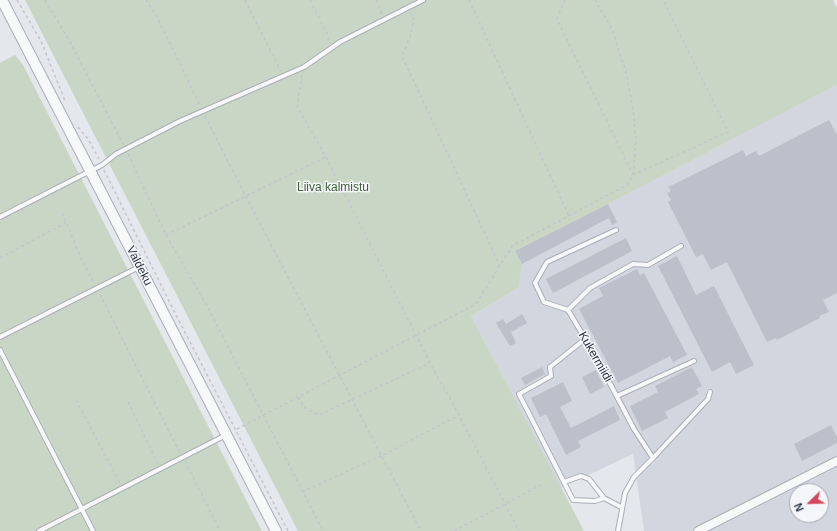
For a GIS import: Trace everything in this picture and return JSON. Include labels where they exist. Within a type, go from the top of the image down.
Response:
[{"type":"street","name":"Valdeku","points":[[2,0],[276,531]]},
{"type":"street","points":[[698,531],[837,461]]},
{"type":"lane","points":[[0,217],[102,164],[126,149],[203,111],[304,67],[329,49],[424,0]]},
{"type":"lane","points":[[616,230],[547,262],[535,283],[544,302],[568,310],[590,288],[633,264],[648,265],[681,246]]},
{"type":"lane","points":[[0,337],[96,287],[139,267]]},
{"type":"lane","name":"Kukermiidi","points":[[568,310],[634,429],[653,458]]},
{"type":"lane","points":[[585,340],[550,367],[551,376],[519,394],[573,500],[595,501],[604,498]]},
{"type":"lane","points":[[0,350],[93,531]]},
{"type":"lane","points":[[617,396],[694,360]]},
{"type":"lane","points":[[618,531],[621,507],[625,493],[634,477],[708,399],[710,392]]},
{"type":"lane","points":[[39,531],[226,435]]},
{"type":"lane","points":[[564,482],[581,476],[589,479],[604,498],[621,507]]},
{"type":"path","points":[[17,0],[41,41],[66,105]]},
{"type":"path","points":[[45,0],[70,42],[126,149],[166,234],[207,306],[323,531]]},
{"type":"path","points":[[146,0],[155,13],[245,195],[421,531]]},
{"type":"path","points":[[245,0],[283,76]]},
{"type":"path","points":[[310,0],[327,33],[329,49]]},
{"type":"path","points":[[376,0],[384,20]]},
{"type":"path","points":[[469,0],[569,216]]},
{"type":"path","points":[[565,0],[557,19],[633,175]]},
{"type":"path","points":[[237,429],[476,304],[512,246],[626,185],[633,175],[636,140],[633,109],[626,72],[612,29],[595,0]]},
{"type":"path","points":[[633,175],[728,132],[663,0]]},
{"type":"path","points":[[406,9],[414,17],[411,34],[402,56],[500,266]]},
{"type":"path","points":[[304,67],[297,106],[326,157],[430,363],[459,415],[519,531]]},
{"type":"path","points":[[77,126],[88,138],[102,164],[175,313],[237,429],[288,531]]},
{"type":"path","points":[[166,234],[326,157]]},
{"type":"path","points":[[62,213],[81,258],[138,367],[220,531]]},
{"type":"path","points":[[0,258],[67,222]]},
{"type":"path","points":[[298,397],[306,408],[319,415],[430,363]]},
{"type":"path","points":[[76,400],[122,488]]},
{"type":"path","points":[[128,402],[161,469]]},
{"type":"path","points":[[302,492],[381,456],[459,415]]},
{"type":"path","points":[[454,531],[506,505],[541,485]]},
{"type":"shaded area","points":[[837,85],[837,531],[644,531],[633,454],[561,488],[471,316],[518,288],[515,251]]},
{"type":"green space","name":"Liiva kalmistu","points":[[25,0],[833,0],[837,8],[837,85],[515,251],[522,264],[518,288],[471,316],[584,531],[298,531]]},
{"type":"green space","points":[[15,55],[23,65],[262,531],[0,531],[0,63]]},
{"type":"building","points":[[829,120],[837,135],[837,293],[823,300],[829,312],[819,316],[820,318],[777,340],[776,338],[767,342],[727,262],[711,270],[703,254],[696,257],[668,202],[671,200],[667,193],[671,191],[668,187],[743,150],[746,156],[756,151],[759,156]]},
{"type":"building","points":[[608,204],[617,222],[612,225],[609,218],[522,264],[515,251]]},
{"type":"building","points":[[626,238],[632,251],[553,293],[546,279]]},
{"type":"building","points":[[677,256],[696,295],[714,286],[754,365],[736,374],[730,362],[712,372],[658,266]]},
{"type":"building","points":[[637,269],[640,275],[644,273],[687,355],[673,362],[670,356],[618,383],[579,309],[603,296],[599,288]]},
{"type":"building","points":[[522,314],[527,323],[511,332],[516,343],[510,346],[496,323],[503,319],[506,324]]},
{"type":"building","points":[[542,367],[545,374],[525,385],[521,378]]},
{"type":"building","points":[[692,367],[702,386],[696,389],[699,394],[665,412],[668,418],[642,431],[630,406],[658,392],[655,386]]},
{"type":"building","points":[[596,370],[604,387],[590,394],[582,377]]},
{"type":"building","points":[[563,382],[572,401],[560,407],[571,428],[614,406],[620,420],[578,441],[581,447],[566,455],[546,414],[540,417],[531,398]]},
{"type":"building","points":[[831,425],[837,437],[837,443],[802,461],[794,444]]}]
